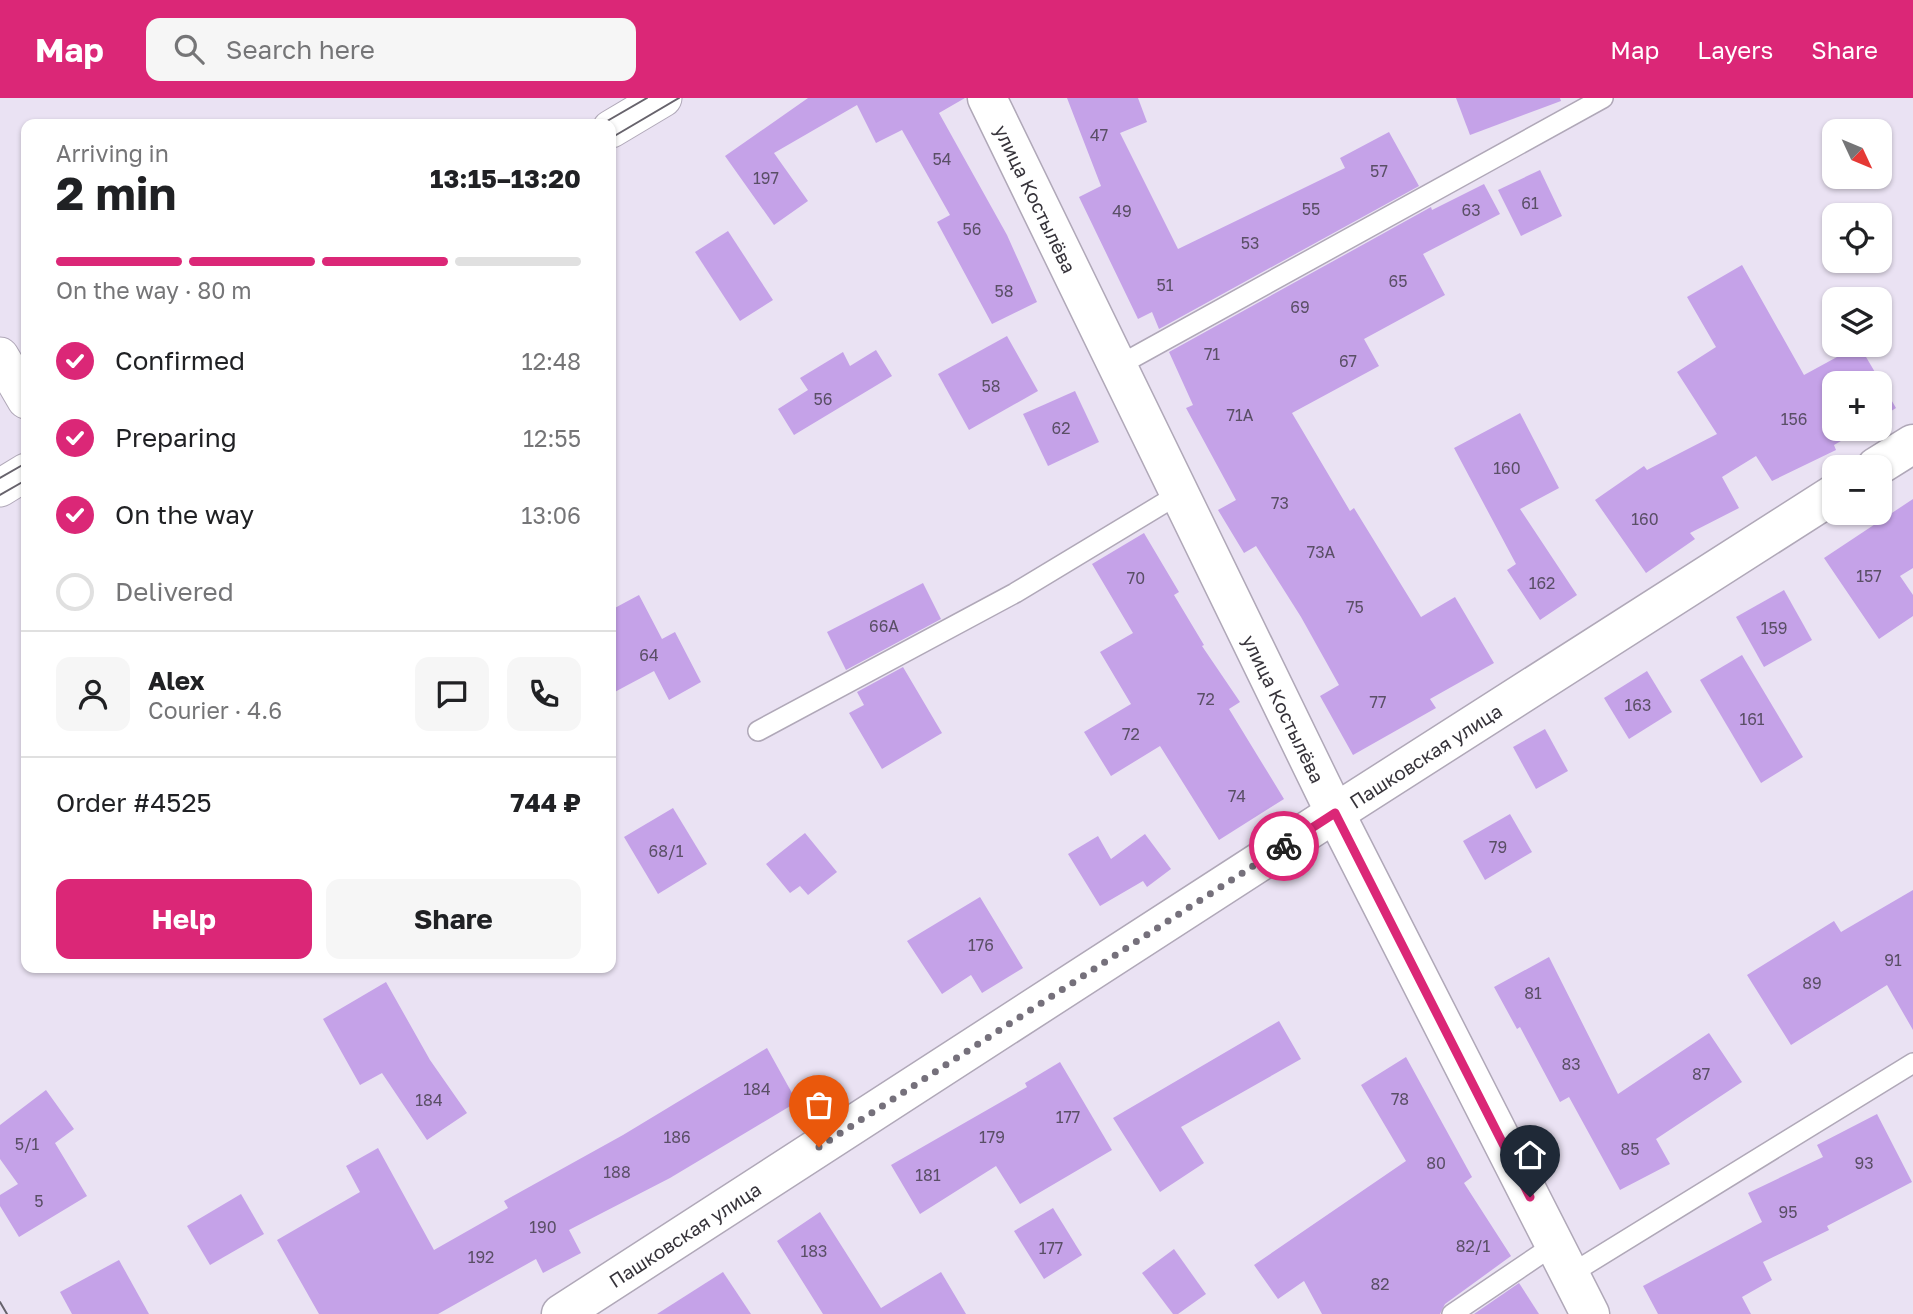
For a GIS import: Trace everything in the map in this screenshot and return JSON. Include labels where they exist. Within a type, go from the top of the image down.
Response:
[{"type":"street","points":[[616,126],[663,98]]},
{"type":"street","name":"улица Костылёва","points":[[987,98],[1335,813],[1590,1314]]},
{"type":"street","points":[[0,356],[21,392]]},
{"type":"street","points":[[1892,457],[1913,444]]},
{"type":"street","points":[[0,488],[21,475]]},
{"type":"street","name":"Пашковская улица","points":[[561,1314],[1822,502]]},
{"type":"lane","points":[[1116,367],[1604,98]]},
{"type":"lane","points":[[758,731],[1015,593],[1179,494]]},
{"type":"lane","points":[[1452,1314],[1562,1260],[1913,1063]]},
{"type":"building","points":[[808,98],[965,98],[939,113],[1007,235],[1037,302],[992,324],[937,222],[950,215],[902,130],[876,143],[857,105],[774,153],[808,201],[774,225],[725,156]]},
{"type":"building","points":[[1067,98],[1138,98],[1147,122],[1120,133],[1178,249],[1345,168],[1340,158],[1389,132],[1419,186],[1159,329],[1152,312],[1138,319],[1079,197],[1101,186]]},
{"type":"building","points":[[1456,98],[1560,98],[1561,101],[1470,135]]},
{"type":"building","points":[[1540,170],[1562,216],[1521,236],[1498,190]]},
{"type":"building","points":[[1484,184],[1500,214],[1423,254],[1445,295],[1364,339],[1379,366],[1292,413],[1350,511],[1354,508],[1421,617],[1455,597],[1494,663],[1430,699],[1436,708],[1353,755],[1320,696],[1339,685],[1301,617],[1256,546],[1244,553],[1218,510],[1236,500],[1186,408],[1193,405],[1169,352],[1431,207],[1432,210]]},
{"type":"building","points":[[728,231],[773,300],[740,321],[695,252]]},
{"type":"building","points":[[1742,265],[1804,375],[1837,357],[1866,357],[1874,371],[1822,371],[1822,441],[1841,441],[1834,445],[1836,450],[1772,481],[1756,456],[1722,477],[1739,508],[1690,533],[1695,539],[1646,573],[1595,500],[1644,466],[1647,470],[1717,434],[1677,372],[1716,347],[1687,297]]},
{"type":"building","points":[[1007,336],[1038,391],[969,430],[938,374]]},
{"type":"building","points":[[876,350],[892,376],[794,435],[778,409],[808,390],[800,378],[843,352],[850,366]]},
{"type":"building","points":[[1075,391],[1099,442],[1048,466],[1023,414]]},
{"type":"building","points":[[1520,413],[1559,488],[1520,509],[1577,595],[1540,620],[1507,570],[1516,564],[1454,448]]},
{"type":"building","points":[[1913,499],[1913,568],[1900,576],[1913,595],[1913,616],[1879,639],[1824,558],[1874,525],[1892,525],[1892,513]]},
{"type":"building","points":[[1144,533],[1179,592],[1174,595],[1204,645],[1202,646],[1240,702],[1229,709],[1284,799],[1219,840],[1160,746],[1111,776],[1084,732],[1131,704],[1100,652],[1133,633],[1092,564]]},
{"type":"building","points":[[923,583],[941,619],[846,670],[827,632]]},
{"type":"building","points":[[1784,590],[1812,640],[1764,667],[1736,617]]},
{"type":"building","points":[[639,595],[662,639],[675,632],[701,682],[669,700],[654,671],[616,691],[616,607]]},
{"type":"building","points":[[1742,655],[1803,757],[1761,783],[1700,680]]},
{"type":"building","points":[[903,667],[942,733],[882,769],[849,713],[864,705],[857,692]]},
{"type":"building","points":[[1647,671],[1672,712],[1629,739],[1604,698]]},
{"type":"building","points":[[1545,729],[1568,771],[1536,789],[1513,747]]},
{"type":"building","points":[[673,808],[707,864],[658,894],[624,837]]},
{"type":"building","points":[[1510,814],[1532,852],[1485,880],[1463,841]]},
{"type":"building","points":[[805,833],[837,872],[808,895],[800,886],[790,893],[766,864]]},
{"type":"building","points":[[1145,834],[1171,869],[1147,887],[1143,881],[1100,906],[1068,854],[1098,836],[1111,859]]},
{"type":"building","points":[[1913,890],[1913,1030],[1887,985],[1791,1045],[1747,975],[1834,921],[1841,932]]},
{"type":"building","points":[[980,897],[1023,968],[982,993],[971,975],[942,994],[907,941]]},
{"type":"building","points":[[1549,957],[1618,1094],[1709,1033],[1742,1082],[1656,1139],[1670,1164],[1620,1190],[1569,1097],[1560,1102],[1520,1027],[1517,1029],[1494,987]]},
{"type":"building","points":[[386,982],[430,1060],[467,1113],[427,1140],[382,1073],[360,1085],[323,1019]]},
{"type":"building","points":[[1279,1021],[1301,1059],[1181,1127],[1204,1163],[1160,1192],[1113,1118]]},
{"type":"building","points":[[767,1048],[797,1102],[670,1178],[569,1230],[581,1253],[543,1273],[536,1259],[438,1314],[319,1314],[277,1240],[360,1192],[346,1166],[378,1148],[434,1250],[508,1208],[504,1201],[623,1135]]},
{"type":"building","points":[[1406,1057],[1472,1177],[1464,1183],[1511,1256],[1445,1304],[1440,1314],[1322,1314],[1304,1281],[1278,1299],[1254,1265],[1406,1161],[1361,1085]]},
{"type":"building","points":[[1060,1062],[1112,1150],[1020,1204],[996,1166],[920,1214],[891,1165],[1027,1087],[1025,1083]]},
{"type":"building","points":[[46,1090],[74,1129],[55,1143],[87,1196],[19,1237],[0,1206],[0,1195],[18,1184],[0,1159],[0,1125]]},
{"type":"building","points":[[1877,1114],[1912,1182],[1827,1226],[1829,1230],[1763,1262],[1772,1280],[1742,1297],[1751,1314],[1658,1314],[1643,1286],[1762,1222],[1748,1193],[1823,1157],[1817,1145]]},
{"type":"building","points":[[241,1194],[264,1234],[210,1265],[187,1226]]},
{"type":"building","points":[[1053,1208],[1082,1255],[1044,1279],[1014,1231]]},
{"type":"building","points":[[820,1212],[881,1308],[941,1272],[966,1314],[823,1314],[777,1241]]},
{"type":"building","points":[[1174,1249],[1206,1294],[1178,1314],[1173,1314],[1142,1273]]},
{"type":"building","points":[[119,1260],[149,1314],[72,1314],[60,1292]]},
{"type":"building","points":[[723,1272],[751,1314],[657,1314]]},
{"type":"building","points":[[1519,1283],[1539,1314],[1474,1314]]},
{"type":"tram line","points":[[611,119],[647,98]]},
{"type":"tram line","points":[[616,135],[679,98]]},
{"type":"tram line","points":[[0,478],[21,466]]},
{"type":"tram line","points":[[0,495],[21,483]]},
{"type":"tram line","points":[[0,1302],[7,1314]]},
{"type":"way so far","points":[[819,1147],[1284,846]]},
{"type":"route","points":[[1284,846],[1335,813],[1530,1197]]}]
